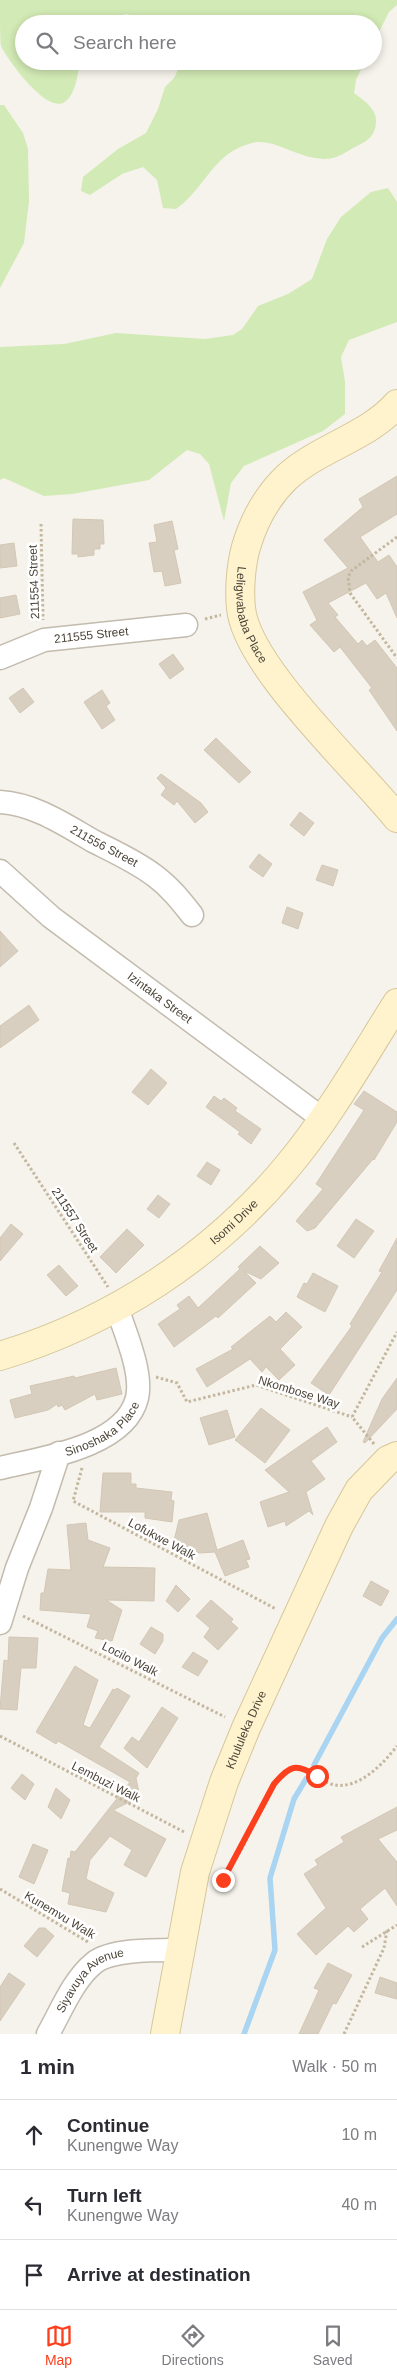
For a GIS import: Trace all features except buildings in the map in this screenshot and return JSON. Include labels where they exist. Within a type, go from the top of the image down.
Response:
[{"type":"street","name":"Leligwababa Place","points":[[397,404],[389,413],[361,431],[307,461],[287,477],[268,497],[252,528],[244,556],[240,609],[252,642],[264,664],[310,720],[397,818]]},
{"type":"street","name":"211555 Street","points":[[0,658],[44,640],[186,625]]},
{"type":"street","name":"211556 Street","points":[[0,802],[16,803],[36,810],[120,854],[155,876],[174,892],[192,915]]},
{"type":"street","name":"Izintaka Street","points":[[0,871],[64,927],[323,1119]]},
{"type":"street","name":"Isomi Drive","points":[[0,1356],[31,1347],[76,1329],[117,1308],[168,1276],[231,1227],[288,1166],[323,1119],[397,1003]]},
{"type":"street","name":"Sinoshaka Place","points":[[0,1468],[88,1444],[111,1433],[128,1418],[138,1397],[136,1371],[117,1308]]},
{"type":"street","points":[[3,1615],[17,1568],[42,1508],[59,1453]]},
{"type":"street","name":"Khululeka Drive","points":[[165,2034],[191,1894],[204,1842],[224,1782],[246,1728],[351,1505],[359,1490],[392,1458]]},
{"type":"street","name":"Siyavuya Avenue","points":[[48,2034],[80,1977],[95,1962],[110,1955],[154,1950],[180,1950]]},
{"type":"path","name":"211554 Street","points":[[41,524],[44,640]]},
{"type":"path","points":[[397,537],[351,571],[348,577],[350,593],[397,658]]},
{"type":"path","points":[[186,625],[240,609]]},
{"type":"path","name":"211557 Street","points":[[14,1143],[108,1286],[117,1308]]},
{"type":"path","points":[[392,1458],[352,1417],[397,1332]]},
{"type":"path","name":"Nkombose Way","points":[[136,1371],[177,1383],[187,1402],[256,1385],[352,1417]]},
{"type":"path","name":"Lofukwe Walk","points":[[88,1444],[73,1501],[296,1620]]},
{"type":"path","name":"Locilo Walk","points":[[3,1615],[246,1728]]},
{"type":"path","name":"Lembuzi Walk","points":[[0,1736],[204,1842]]},
{"type":"path","points":[[191,1894],[209,1894],[223,1880],[274,1784],[285,1772],[296,1767],[303,1767],[333,1784],[350,1783],[375,1770],[397,1746]]},
{"type":"path","name":"Kunemvu Walk","points":[[0,1889],[110,1955]]},
{"type":"path","points":[[362,1947],[397,1925]]},
{"type":"path","points":[[344,2034],[384,1948],[387,1930]]},
{"type":"green space","points":[[0,0],[397,0],[397,5],[389,12],[382,26],[382,15],[15,15],[15,67],[1,46]]},
{"type":"green space","points":[[17,70],[78,70],[72,93],[66,101],[59,104],[40,95]]},
{"type":"green space","points":[[178,70],[361,70],[356,80],[354,93],[374,112],[376,126],[371,137],[365,142],[333,158],[311,157],[261,142],[238,148],[218,163],[186,201],[176,209],[163,208],[157,180],[143,167],[122,174],[90,195],[81,191],[83,177],[118,149],[146,133],[158,109],[165,87],[174,78]]},
{"type":"green space","points":[[0,105],[4,105],[23,133],[28,149],[29,201],[24,243],[0,288]]},
{"type":"green space","points":[[388,188],[397,202],[397,322],[349,340],[341,357],[345,382],[345,414],[323,431],[244,466],[231,483],[224,521],[209,464],[200,454],[187,450],[149,480],[72,494],[44,496],[4,478],[0,480],[0,347],[64,344],[116,333],[205,339],[233,335],[242,329],[258,306],[288,294],[312,279],[327,239],[341,217],[371,192]]},
{"type":"waterway","points":[[314,1765],[382,1638],[397,1619]]},
{"type":"waterway","points":[[244,2034],[275,1950],[270,1878],[294,1799],[306,1779]]},
{"type":"route","points":[[223,1880],[244,1844],[274,1784],[285,1772],[296,1767],[303,1767],[317,1776]]}]
